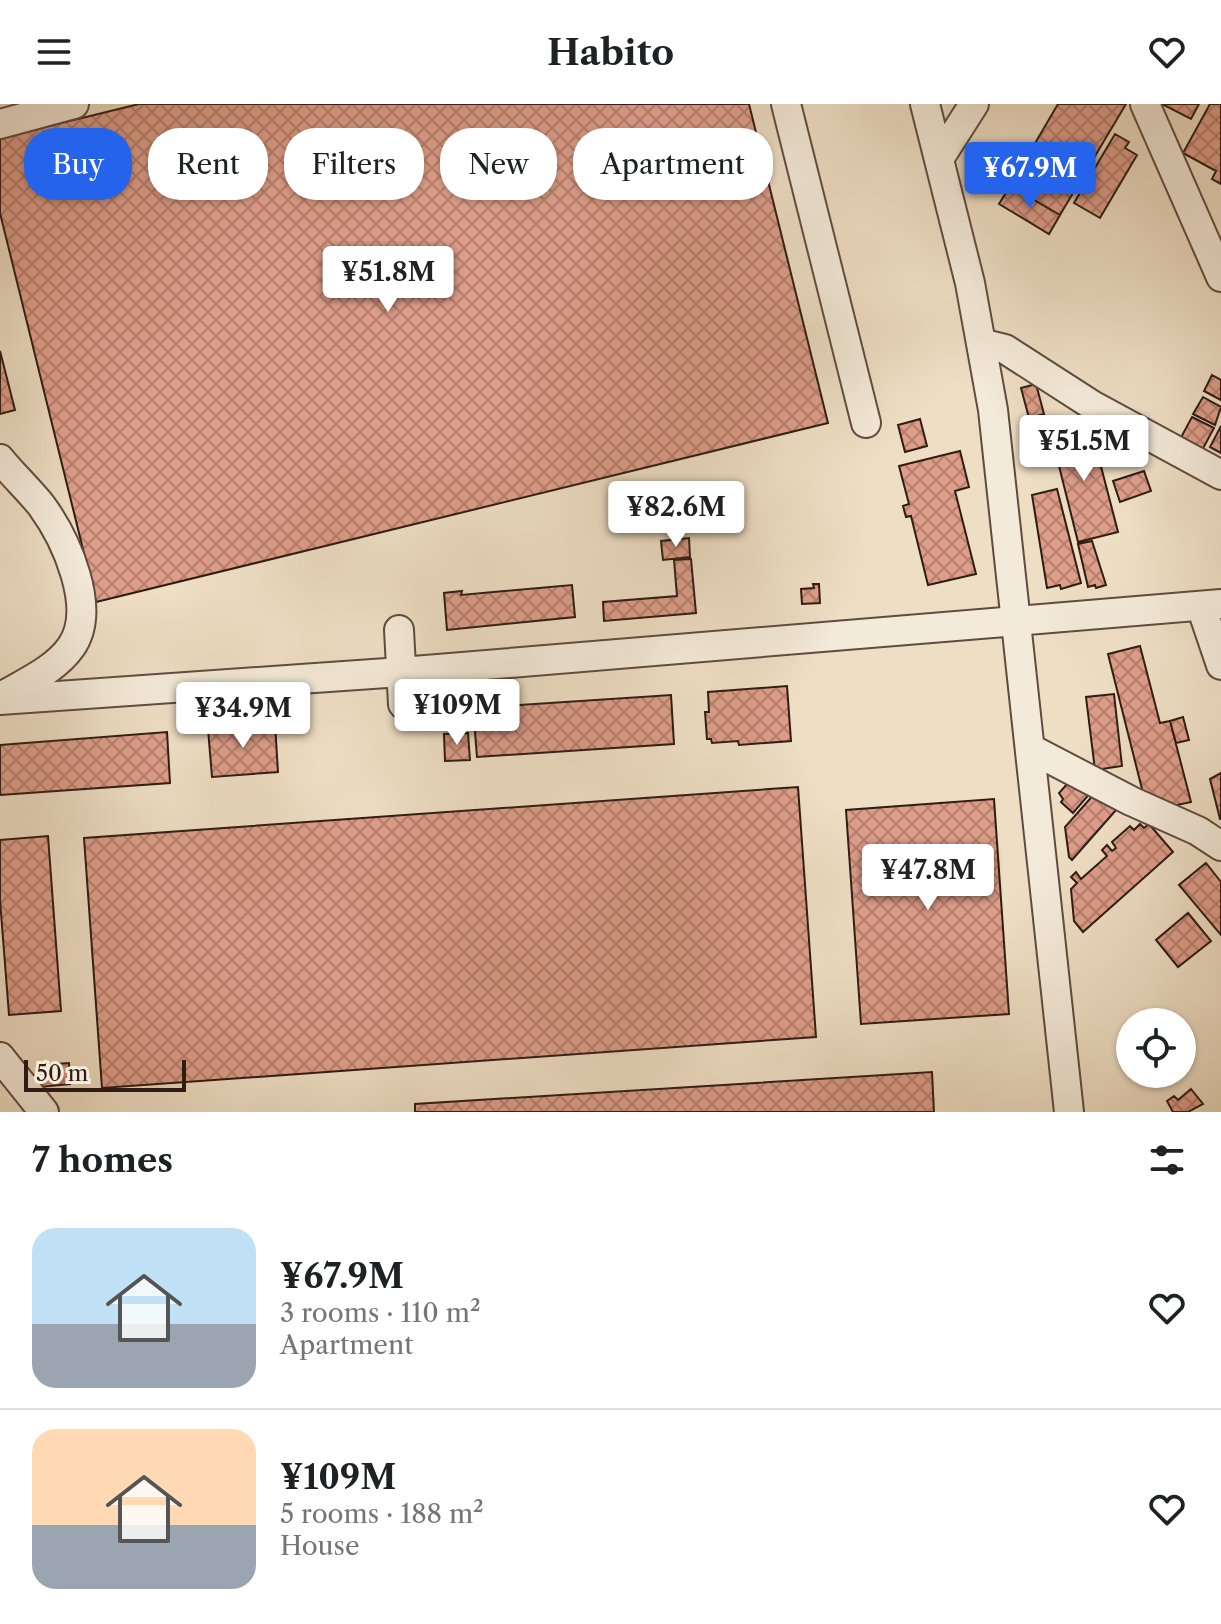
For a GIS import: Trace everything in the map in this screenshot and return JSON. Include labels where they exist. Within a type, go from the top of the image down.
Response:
[{"type":"street","points":[[0,124],[74,104]]},
{"type":"street","points":[[786,104],[866,423]]},
{"type":"street","points":[[925,104],[970,283],[993,410],[1069,1112]]},
{"type":"street","points":[[939,159],[974,104]]},
{"type":"street","points":[[1145,104],[1221,275]]},
{"type":"street","points":[[981,343],[1005,349],[1092,405],[1221,475]]},
{"type":"street","points":[[0,459],[60,536],[83,607],[80,627],[72,646],[58,662],[0,698]]},
{"type":"street","points":[[0,698],[401,672],[1211,605],[1221,665]]},
{"type":"street","points":[[399,630],[403,704]]},
{"type":"street","points":[[1031,749],[1131,801],[1198,831],[1221,846]]},
{"type":"street","points":[[0,1057],[44,1112]]},
{"type":"building","points":[[139,104],[749,104],[755,128],[573,128],[573,200],[773,200],[828,423],[96,602],[0,213],[0,138],[24,132],[24,200],[132,200],[132,128],[41,128]]},
{"type":"building","points":[[1058,104],[1126,104],[1060,215],[1010,186]]},
{"type":"building","points":[[1162,104],[1199,104],[1191,119]]},
{"type":"building","points":[[1210,104],[1221,104],[1221,184],[1212,179],[1216,171],[1183,153]]},
{"type":"building","points":[[1115,134],[1129,142],[1125,148],[1137,155],[1100,218],[1074,203]]},
{"type":"building","points":[[1010,186],[1060,215],[1049,234],[999,204]]},
{"type":"building","points":[[0,351],[15,410],[0,414]]},
{"type":"building","points":[[1212,375],[1221,380],[1221,400],[1204,391]]},
{"type":"building","points":[[1036,384],[1044,414],[1029,418],[1021,388]]},
{"type":"building","points":[[1203,397],[1221,407],[1215,425],[1193,414]]},
{"type":"building","points":[[1192,417],[1214,428],[1200,454],[1178,443]]},
{"type":"building","points":[[920,419],[927,446],[905,452],[898,425]]},
{"type":"building","points":[[1090,424],[1118,532],[1078,542],[1051,434]]},
{"type":"building","points":[[1221,426],[1221,453],[1210,447]]},
{"type":"building","points":[[960,451],[969,487],[955,491],[976,574],[928,585],[911,516],[906,517],[903,506],[909,504],[899,466]]},
{"type":"building","points":[[1144,471],[1151,491],[1120,502],[1113,481]]},
{"type":"building","points":[[1057,489],[1081,583],[1061,589],[1060,585],[1047,588],[1032,495]]},
{"type":"building","points":[[689,538],[690,557],[663,560],[661,541]]},
{"type":"building","points":[[1092,541],[1106,585],[1096,588],[1095,585],[1088,587],[1078,544]]},
{"type":"building","points":[[691,559],[696,613],[604,621],[603,602],[677,596],[674,560]]},
{"type":"building","points":[[813,584],[819,584],[820,603],[802,604],[801,589],[814,588]]},
{"type":"building","points":[[572,585],[575,617],[447,630],[444,593],[462,591],[461,595]]},
{"type":"building","points":[[1140,646],[1160,723],[1170,721],[1191,802],[1168,807],[1144,797],[1108,654]]},
{"type":"building","points":[[787,686],[791,741],[739,745],[738,741],[712,743],[711,739],[707,739],[705,712],[709,712],[708,692]]},
{"type":"building","points":[[1114,694],[1122,766],[1095,770],[1086,697]]},
{"type":"building","points":[[671,695],[674,744],[477,757],[473,708]]},
{"type":"building","points":[[1183,717],[1189,740],[1176,743],[1170,721]]},
{"type":"building","points":[[275,724],[278,772],[212,777],[208,729]]},
{"type":"building","points":[[167,732],[170,783],[0,795],[0,745]]},
{"type":"building","points":[[468,733],[470,760],[445,761],[444,734]]},
{"type":"building","points":[[1221,773],[1221,819],[1220,819],[1210,779]]},
{"type":"building","points":[[1069,782],[1092,791],[1073,813],[1061,802],[1063,799],[1059,793]]},
{"type":"building","points":[[798,787],[816,1037],[102,1088],[84,838]]},
{"type":"building","points":[[1096,792],[1116,810],[1072,860],[1065,827]]},
{"type":"building","points":[[994,799],[1009,1014],[861,1024],[846,810]]},
{"type":"building","points":[[1140,824],[1144,828],[1149,824],[1173,852],[1083,932],[1074,921],[1071,889],[1077,883],[1071,877],[1076,872],[1081,879],[1107,856],[1102,850],[1107,845],[1112,851],[1116,848],[1112,842],[1130,826],[1134,830]]},
{"type":"building","points":[[48,836],[61,1011],[9,1015],[0,900],[0,840]]},
{"type":"building","points":[[1206,863],[1221,882],[1221,935],[1179,885]]},
{"type":"building","points":[[1188,913],[1211,941],[1178,967],[1156,940]]},
{"type":"building","points":[[69,1063],[70,1084],[40,1087],[39,1065]]},
{"type":"building","points":[[932,1072],[934,1112],[415,1112],[415,1104]]},
{"type":"building","points":[[1191,1089],[1203,1104],[1188,1112],[1173,1112],[1167,1101],[1174,1096],[1178,1100]]}]
